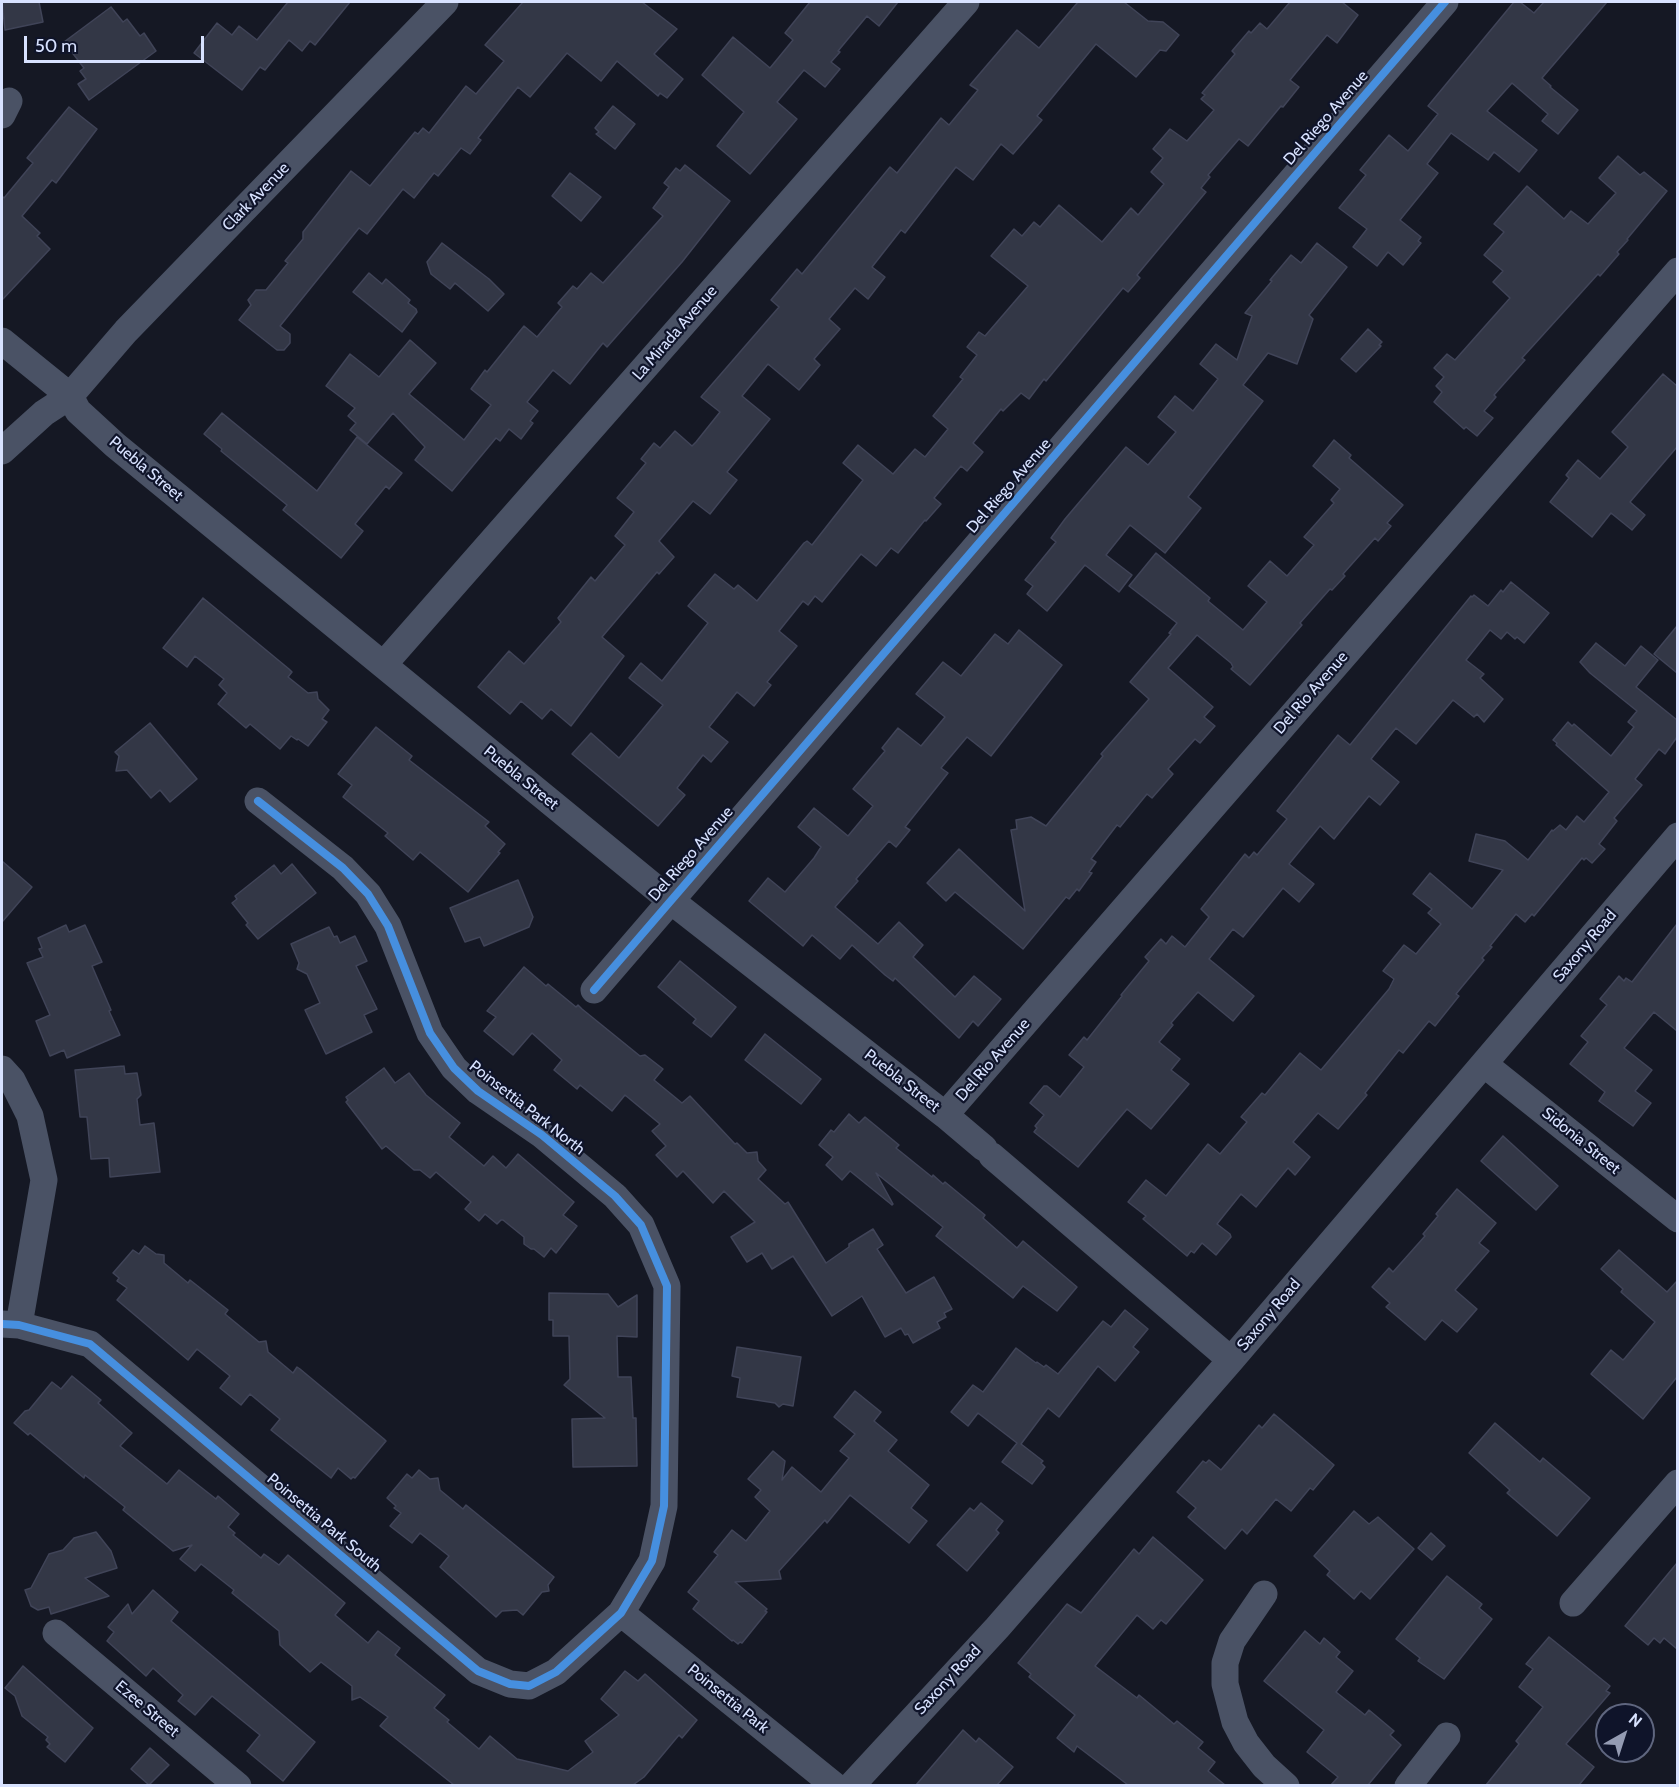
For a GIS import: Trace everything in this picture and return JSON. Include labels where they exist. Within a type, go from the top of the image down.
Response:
[{"type":"street","name":"Clark Avenue","points":[[2,452],[44,413],[70,396],[134,323],[445,2]]},
{"type":"street","name":"La Mirada Avenue","points":[[384,664],[966,2]]},
{"type":"street","name":"Del Riego Avenue","points":[[594,990],[1445,2]]},
{"type":"street","name":"Del Rio Avenue","points":[[945,1115],[1677,271]]},
{"type":"street","name":"Puebla Street","points":[[2,341],[70,396],[78,411],[115,445],[670,900],[945,1115],[1231,1360]]},
{"type":"street","name":"Poinsettia Park North","points":[[258,801],[343,868],[368,894],[388,926],[430,1033],[454,1068],[478,1091],[542,1135],[615,1196],[641,1225],[668,1286],[664,1506],[652,1561],[621,1613]]},
{"type":"street","name":"Saxony Road","points":[[851,1785],[1005,1619],[1231,1360],[1677,836]]},
{"type":"street","name":"Sidonia Street","points":[[1484,1064],[1677,1219]]},
{"type":"street","points":[[2,1069],[12,1080],[30,1116],[44,1180],[10,1324]]},
{"type":"street","name":"Poinsettia Park South","points":[[10,1324],[90,1344],[478,1671],[510,1684],[529,1686],[556,1672],[621,1613]]},
{"type":"street","points":[[1573,1603],[1677,1483]]},
{"type":"street","points":[[1264,1594],[1232,1641],[1225,1663],[1225,1684],[1235,1722],[1246,1743],[1264,1766],[1286,1785]]},
{"type":"street","name":"Poinsettia Park","points":[[621,1613],[835,1785]]},
{"type":"street","name":"Ezee Street","points":[[56,1633],[238,1785]]},
{"type":"street","points":[[1408,1785],[1447,1736]]},
{"type":"building","points":[[2,2],[39,2],[43,22],[5,30]]},
{"type":"building","points":[[288,2],[350,2],[315,45],[310,41],[302,51],[289,40],[265,70],[260,67],[242,90],[194,53],[217,23],[232,35],[239,26],[257,40]]},
{"type":"building","points":[[523,2],[642,2],[677,29],[654,54],[683,79],[667,98],[660,93],[658,96],[617,61],[601,81],[567,53],[530,97],[518,87],[478,138],[481,140],[470,154],[461,148],[438,176],[434,173],[414,198],[403,189],[367,234],[359,228],[280,326],[290,334],[290,343],[284,350],[277,350],[239,320],[251,305],[248,300],[256,290],[266,290],[288,263],[285,261],[303,239],[303,232],[351,171],[370,186],[415,132],[418,134],[423,128],[429,133],[466,86],[476,94],[504,61],[485,45]]},
{"type":"building","points":[[810,2],[898,2],[879,26],[867,16],[831,62],[840,69],[825,87],[804,70],[777,102],[797,119],[750,174],[717,146],[744,112],[702,75],[733,37],[770,68],[793,40],[785,33]]},
{"type":"building","points":[[1078,2],[1124,2],[1148,21],[1163,22],[1179,35],[1166,51],[1160,50],[1136,77],[1096,44],[1037,116],[1042,120],[1013,154],[1001,144],[973,180],[956,167],[905,233],[901,230],[872,267],[885,277],[868,299],[855,288],[829,319],[840,329],[814,359],[820,365],[799,390],[768,364],[742,396],[770,419],[727,472],[737,480],[710,514],[693,501],[659,541],[674,557],[659,574],[657,572],[602,637],[624,656],[571,726],[551,709],[542,719],[521,701],[510,714],[478,687],[509,651],[524,664],[561,622],[558,618],[591,577],[595,581],[625,545],[615,536],[634,512],[617,498],[646,463],[641,459],[654,443],[660,448],[675,431],[692,446],[696,442],[720,412],[701,397],[779,307],[771,300],[797,269],[802,274],[890,167],[897,173],[941,118],[949,125],[978,90],[970,85],[1017,30],[1039,48]]},
{"type":"building","points":[[1290,2],[1342,2],[1358,15],[1337,43],[1327,35],[1290,80],[1299,87],[1248,146],[1239,139],[1208,175],[1210,177],[1201,188],[1206,192],[1137,275],[1140,278],[1128,292],[1123,288],[1029,399],[1021,393],[1003,411],[1001,409],[973,443],[983,452],[967,471],[961,466],[934,498],[941,504],[898,553],[891,548],[876,566],[861,554],[822,602],[815,596],[808,605],[803,601],[779,631],[797,646],[767,682],[771,685],[754,706],[737,692],[709,727],[728,742],[711,762],[703,755],[677,788],[685,795],[658,826],[572,754],[591,733],[619,758],[663,705],[629,678],[641,663],[662,681],[708,623],[688,606],[715,574],[734,589],[738,585],[757,601],[804,543],[807,541],[812,545],[863,480],[843,463],[858,445],[893,474],[915,449],[925,457],[948,429],[933,416],[963,379],[960,377],[977,355],[967,347],[979,332],[985,336],[1028,286],[991,256],[1014,229],[1022,236],[1034,222],[1040,227],[1059,205],[1102,242],[1131,208],[1138,215],[1164,184],[1151,172],[1163,158],[1153,149],[1170,129],[1187,141],[1214,110],[1201,99],[1205,95],[1202,93],[1235,54],[1232,51],[1249,31],[1251,33],[1260,23],[1267,29]]},
{"type":"building","points":[[1514,2],[1520,2],[1534,13],[1544,2],[1607,2],[1542,78],[1578,110],[1558,134],[1542,121],[1548,114],[1512,83],[1487,111],[1537,150],[1519,172],[1494,152],[1488,160],[1451,133],[1427,164],[1438,173],[1400,220],[1421,237],[1418,241],[1421,243],[1403,265],[1388,252],[1377,266],[1353,247],[1367,229],[1339,208],[1366,175],[1360,170],[1389,135],[1408,151],[1438,114],[1428,106]]},
{"type":"building","points":[[111,7],[123,22],[127,19],[140,36],[144,33],[156,51],[89,100],[78,84],[86,79],[80,71],[84,68],[64,42]]},
{"type":"building","points":[[613,106],[635,124],[615,149],[596,134],[599,132],[595,128]]},
{"type":"building","points":[[69,107],[97,129],[56,183],[52,180],[22,216],[40,233],[37,236],[50,249],[2,300],[2,196],[4,198],[33,163],[27,158]]},
{"type":"building","points":[[1618,156],[1640,175],[1644,172],[1667,191],[1600,276],[1598,274],[1522,358],[1525,360],[1494,395],[1496,397],[1484,411],[1493,418],[1477,436],[1466,427],[1464,429],[1434,402],[1442,392],[1436,386],[1444,377],[1434,368],[1447,354],[1455,360],[1510,298],[1493,282],[1503,271],[1484,255],[1504,232],[1494,224],[1527,186],[1564,219],[1571,211],[1588,224],[1616,193],[1599,178]]},
{"type":"building","points":[[685,165],[730,201],[682,262],[607,347],[603,343],[570,384],[553,370],[527,402],[538,411],[530,421],[533,423],[521,439],[509,429],[500,441],[496,438],[452,491],[415,460],[425,447],[393,413],[367,444],[350,430],[356,423],[348,416],[355,408],[326,386],[350,354],[379,377],[410,340],[436,363],[409,394],[464,440],[491,405],[471,389],[485,370],[487,372],[524,326],[537,337],[562,307],[558,303],[573,286],[577,289],[591,273],[603,283],[663,216],[653,208],[669,187],[664,183],[676,168],[680,171]]},
{"type":"building","points":[[570,173],[601,197],[581,221],[552,196]]},
{"type":"building","points":[[442,243],[489,279],[504,294],[488,311],[455,283],[450,289],[431,274],[427,262]]},
{"type":"building","points":[[1317,243],[1347,267],[1309,315],[1313,319],[1297,364],[1268,353],[1243,385],[1263,401],[1188,497],[1201,508],[1165,553],[1130,525],[1106,555],[1132,575],[1119,592],[1085,565],[1047,611],[1027,594],[1033,586],[1025,580],[1056,542],[1051,538],[1126,447],[1148,465],[1176,432],[1158,417],[1175,396],[1193,411],[1218,379],[1200,364],[1216,344],[1237,360],[1252,316],[1245,313],[1291,255],[1301,263]]},
{"type":"building","points":[[369,273],[382,284],[386,279],[410,300],[408,303],[416,309],[417,312],[402,332],[353,292]]},
{"type":"building","points":[[1368,329],[1382,342],[1379,345],[1381,346],[1356,372],[1341,359]]},
{"type":"building","points":[[1663,374],[1677,386],[1677,447],[1630,502],[1645,515],[1632,530],[1611,513],[1592,537],[1550,502],[1569,478],[1566,475],[1578,460],[1600,479],[1628,447],[1612,432]]},
{"type":"building","points":[[222,413],[317,491],[357,437],[402,473],[389,489],[386,486],[355,524],[363,531],[341,558],[283,510],[287,505],[221,451],[222,449],[204,434]]},
{"type":"building","points":[[1334,440],[1351,455],[1349,458],[1403,505],[1387,523],[1391,526],[1378,541],[1375,538],[1343,574],[1345,576],[1332,590],[1330,589],[1300,623],[1302,625],[1250,685],[1231,669],[1233,667],[1231,663],[1197,635],[1168,668],[1213,707],[1204,717],[1215,726],[1200,743],[1195,739],[1168,769],[1173,774],[1152,798],[1147,794],[1120,827],[1117,825],[1091,859],[1096,862],[1089,872],[1092,873],[1079,891],[1077,889],[1069,899],[1066,897],[1023,949],[955,892],[946,901],[927,883],[959,849],[1025,911],[1011,830],[1017,829],[1016,820],[1031,817],[1046,826],[1103,756],[1101,754],[1149,699],[1130,682],[1171,634],[1169,633],[1177,623],[1129,586],[1156,553],[1210,598],[1208,601],[1243,630],[1267,602],[1248,586],[1270,561],[1287,576],[1314,545],[1304,537],[1334,503],[1331,500],[1340,489],[1313,466]]},
{"type":"building","points":[[1511,582],[1549,613],[1524,643],[1507,632],[1501,639],[1490,630],[1466,660],[1484,674],[1480,678],[1503,699],[1484,722],[1477,714],[1474,717],[1453,700],[1416,744],[1396,728],[1371,759],[1399,782],[1380,805],[1369,796],[1334,839],[1320,826],[1289,864],[1314,884],[1299,902],[1283,888],[1243,937],[1233,929],[1209,959],[1254,996],[1233,1021],[1198,992],[1171,1023],[1173,1025],[1159,1042],[1180,1059],[1171,1070],[1189,1084],[1151,1129],[1127,1109],[1078,1167],[1034,1132],[1037,1128],[1035,1126],[1044,1115],[1030,1103],[1044,1086],[1060,1097],[1084,1067],[1069,1055],[1084,1037],[1087,1040],[1122,996],[1149,961],[1145,957],[1161,939],[1166,944],[1172,936],[1185,947],[1209,917],[1201,909],[1245,854],[1249,858],[1254,852],[1257,855],[1287,819],[1277,811],[1338,735],[1350,745],[1471,596],[1474,595],[1488,606]]},
{"type":"building","points":[[203,598],[289,669],[292,672],[288,677],[308,693],[317,692],[318,699],[329,710],[322,719],[327,722],[308,746],[291,736],[280,749],[250,724],[246,728],[218,704],[227,693],[219,685],[224,679],[195,656],[187,667],[163,648]]},
{"type":"building","points":[[1677,626],[1677,673],[1654,654]]},
{"type":"building","points":[[1019,630],[1062,665],[991,756],[967,737],[941,768],[948,773],[905,827],[910,830],[896,847],[889,841],[835,907],[878,944],[899,922],[923,945],[913,957],[955,997],[974,976],[1001,999],[978,1026],[973,1021],[959,1038],[895,978],[893,981],[885,975],[852,945],[840,959],[812,935],[803,946],[749,901],[768,878],[785,892],[814,858],[821,847],[798,827],[814,808],[848,836],[873,806],[853,789],[885,751],[882,748],[898,728],[921,746],[945,717],[916,694],[943,662],[961,676],[995,634],[1008,644]]},
{"type":"building","points":[[1596,643],[1625,666],[1641,646],[1658,660],[1636,687],[1677,720],[1677,737],[1665,754],[1659,749],[1635,779],[1642,785],[1614,818],[1617,821],[1599,844],[1605,849],[1592,863],[1582,858],[1534,916],[1532,914],[1525,922],[1516,914],[1490,946],[1492,947],[1482,958],[1484,960],[1456,994],[1459,996],[1435,1026],[1429,1021],[1403,1053],[1399,1050],[1365,1093],[1367,1095],[1338,1129],[1318,1113],[1293,1142],[1310,1157],[1295,1175],[1288,1168],[1256,1207],[1241,1194],[1217,1224],[1231,1237],[1216,1255],[1202,1243],[1194,1253],[1191,1251],[1187,1256],[1143,1219],[1146,1216],[1128,1202],[1146,1180],[1166,1196],[1208,1144],[1220,1154],[1247,1122],[1241,1117],[1262,1093],[1265,1095],[1300,1053],[1321,1070],[1389,989],[1394,979],[1383,971],[1404,945],[1416,954],[1441,924],[1428,913],[1432,909],[1413,894],[1430,873],[1472,909],[1503,870],[1469,861],[1476,834],[1505,841],[1528,860],[1552,830],[1560,825],[1566,830],[1577,816],[1584,822],[1609,792],[1553,740],[1568,722],[1572,726],[1574,724],[1611,756],[1634,727],[1628,722],[1637,711],[1590,673],[1580,662]]},
{"type":"building","points":[[150,723],[197,779],[170,802],[160,790],[151,798],[127,770],[116,771],[119,756],[115,752]]},
{"type":"building","points":[[376,727],[412,756],[409,760],[489,822],[485,826],[505,844],[468,892],[420,852],[413,860],[385,836],[388,833],[343,797],[352,785],[338,774]]},
{"type":"building","points":[[2,861],[32,887],[2,922]]},
{"type":"building","points":[[292,864],[316,893],[258,939],[232,903],[237,899],[235,896],[274,865],[281,874]]},
{"type":"building","points":[[518,880],[533,917],[529,927],[484,946],[480,937],[465,942],[450,908]]},
{"type":"building","points":[[1677,924],[1677,1031],[1654,1012],[1624,1048],[1652,1070],[1635,1091],[1651,1103],[1633,1126],[1599,1101],[1605,1092],[1570,1064],[1588,1042],[1581,1036],[1607,1005],[1600,999],[1619,976],[1624,981],[1626,978],[1632,982]]},
{"type":"building","points":[[66,925],[69,932],[85,925],[102,962],[92,966],[120,1035],[67,1058],[64,1050],[50,1056],[36,1021],[50,1015],[27,963],[43,957],[39,949],[42,948],[38,938]]},
{"type":"building","points":[[329,927],[340,943],[355,936],[367,961],[356,966],[377,1009],[364,1015],[372,1032],[326,1054],[305,1010],[320,1003],[307,974],[297,969],[299,963],[291,944]]},
{"type":"building","points":[[680,961],[736,1007],[711,1037],[693,1023],[696,1019],[658,987]]},
{"type":"building","points":[[524,967],[546,986],[548,984],[576,1007],[578,1005],[640,1056],[645,1055],[663,1069],[654,1080],[682,1103],[690,1096],[735,1144],[737,1143],[747,1153],[757,1152],[758,1161],[766,1170],[758,1179],[785,1204],[788,1202],[826,1263],[849,1247],[849,1244],[873,1229],[883,1245],[877,1249],[906,1293],[934,1277],[952,1309],[944,1313],[946,1317],[937,1322],[940,1328],[913,1343],[901,1328],[885,1337],[862,1296],[832,1316],[793,1256],[772,1269],[762,1253],[747,1262],[731,1237],[755,1222],[724,1191],[713,1203],[683,1171],[677,1177],[656,1155],[666,1146],[652,1131],[660,1124],[625,1095],[612,1111],[580,1085],[577,1089],[554,1070],[562,1060],[532,1033],[513,1055],[484,1031],[496,1017],[487,1011]]},
{"type":"building","points":[[765,1034],[821,1079],[801,1104],[745,1060]]},
{"type":"building","points":[[124,1066],[125,1074],[137,1073],[141,1095],[137,1099],[140,1125],[154,1123],[160,1172],[110,1177],[109,1158],[91,1159],[87,1117],[80,1117],[75,1070]]},
{"type":"building","points":[[384,1068],[395,1083],[409,1073],[426,1095],[460,1123],[449,1137],[484,1166],[493,1156],[506,1168],[518,1154],[574,1202],[563,1215],[577,1226],[556,1253],[551,1248],[544,1257],[531,1249],[524,1244],[524,1237],[503,1220],[497,1224],[485,1214],[479,1221],[465,1209],[471,1202],[436,1172],[430,1178],[420,1170],[414,1170],[386,1146],[382,1149],[346,1102],[348,1100],[346,1097]]},
{"type":"building","points":[[849,1114],[859,1123],[865,1117],[899,1145],[896,1148],[932,1177],[933,1175],[943,1184],[945,1182],[985,1215],[983,1218],[1017,1248],[1023,1241],[1077,1287],[1057,1311],[1023,1286],[1013,1298],[936,1236],[943,1227],[876,1173],[892,1205],[850,1171],[842,1180],[826,1165],[833,1157],[819,1145],[831,1130],[834,1132]]},
{"type":"building","points":[[1503,1136],[1558,1186],[1536,1210],[1481,1161]]},
{"type":"building","points":[[1457,1189],[1496,1223],[1479,1243],[1489,1251],[1455,1290],[1477,1309],[1457,1332],[1442,1320],[1425,1340],[1386,1307],[1390,1303],[1372,1287],[1389,1268],[1393,1272],[1425,1236],[1423,1234],[1438,1216],[1436,1214]]},
{"type":"building","points":[[145,1246],[156,1254],[164,1255],[164,1263],[188,1283],[190,1280],[228,1310],[225,1314],[259,1342],[266,1341],[268,1352],[293,1373],[297,1367],[300,1369],[386,1441],[355,1478],[351,1479],[338,1468],[331,1478],[271,1430],[280,1419],[250,1394],[241,1405],[220,1388],[230,1376],[197,1349],[188,1360],[117,1300],[127,1288],[117,1281],[119,1278],[113,1273],[133,1250],[139,1254]]},
{"type":"building","points":[[1619,1250],[1667,1292],[1677,1281],[1677,1377],[1643,1419],[1591,1374],[1611,1350],[1623,1360],[1655,1322],[1621,1292],[1623,1289],[1601,1269]]},
{"type":"building","points":[[549,1293],[608,1294],[618,1307],[637,1295],[637,1337],[617,1336],[618,1377],[631,1377],[633,1418],[636,1418],[637,1466],[573,1467],[572,1419],[605,1418],[564,1385],[570,1379],[569,1336],[553,1336],[553,1320],[549,1320]]},
{"type":"building","points":[[1125,1310],[1148,1329],[1133,1347],[1139,1352],[1115,1381],[1098,1366],[1059,1417],[1048,1408],[1021,1444],[1043,1461],[1041,1463],[1045,1467],[1032,1484],[1002,1462],[1017,1443],[978,1413],[968,1426],[951,1412],[973,1385],[983,1392],[1016,1348],[1036,1363],[1044,1367],[1046,1365],[1058,1374],[1103,1321],[1111,1327]]},
{"type":"building","points":[[737,1347],[801,1357],[793,1406],[783,1404],[779,1407],[775,1403],[737,1397],[740,1378],[732,1376]]},
{"type":"building","points":[[72,1376],[101,1400],[98,1403],[132,1433],[120,1446],[167,1484],[179,1470],[216,1499],[218,1496],[239,1514],[228,1527],[235,1533],[233,1535],[261,1558],[264,1554],[279,1565],[288,1555],[345,1603],[335,1615],[368,1643],[378,1631],[400,1648],[395,1655],[445,1695],[434,1708],[479,1749],[490,1736],[517,1759],[568,1771],[593,1752],[585,1741],[619,1715],[601,1699],[625,1671],[638,1681],[645,1674],[697,1720],[682,1738],[679,1735],[644,1777],[633,1785],[454,1785],[380,1726],[388,1717],[360,1697],[352,1700],[352,1686],[321,1662],[310,1672],[280,1645],[279,1631],[232,1593],[234,1590],[201,1564],[195,1571],[180,1559],[192,1545],[173,1551],[123,1510],[125,1507],[14,1423],[25,1411],[29,1410],[52,1382],[61,1389]]},
{"type":"building","points":[[855,1391],[881,1412],[874,1421],[897,1440],[888,1451],[929,1485],[911,1508],[927,1521],[909,1543],[850,1495],[827,1523],[825,1520],[779,1571],[781,1579],[735,1582],[767,1609],[742,1643],[738,1644],[693,1609],[699,1601],[688,1592],[718,1555],[714,1552],[732,1530],[746,1541],[770,1511],[755,1497],[761,1490],[748,1479],[773,1451],[785,1461],[782,1480],[792,1467],[821,1492],[849,1458],[840,1451],[855,1434],[834,1417]]},
{"type":"building","points":[[1274,1414],[1334,1465],[1313,1490],[1310,1488],[1291,1511],[1276,1499],[1247,1534],[1242,1529],[1225,1549],[1188,1517],[1196,1508],[1177,1492],[1203,1461],[1206,1463],[1209,1460],[1221,1470],[1259,1425],[1262,1428]]},
{"type":"building","points":[[1495,1423],[1540,1462],[1543,1458],[1590,1498],[1557,1536],[1507,1493],[1510,1490],[1469,1453]]},
{"type":"building","points":[[419,1470],[430,1479],[438,1478],[440,1490],[463,1509],[466,1505],[554,1577],[548,1585],[549,1591],[542,1592],[523,1615],[517,1610],[502,1611],[496,1617],[440,1567],[449,1556],[420,1533],[412,1543],[390,1526],[401,1513],[387,1498],[407,1474],[412,1478]]},
{"type":"building","points":[[981,1503],[1003,1521],[996,1530],[999,1533],[967,1571],[937,1545],[970,1508],[974,1511]]},
{"type":"building","points":[[1354,1511],[1369,1524],[1378,1517],[1414,1549],[1370,1599],[1361,1591],[1354,1599],[1327,1575],[1330,1571],[1314,1556]]},
{"type":"building","points":[[96,1532],[111,1551],[117,1568],[85,1578],[109,1596],[51,1614],[49,1607],[38,1610],[31,1606],[25,1590],[31,1588],[49,1554],[63,1550],[74,1538]]},
{"type":"building","points":[[1431,1533],[1445,1546],[1432,1560],[1418,1548]]},
{"type":"building","points":[[1153,1537],[1203,1580],[1166,1624],[1161,1620],[1153,1629],[1137,1615],[1095,1666],[1137,1698],[1139,1695],[1174,1724],[1177,1721],[1203,1742],[1198,1748],[1215,1762],[1208,1771],[1225,1785],[1128,1785],[1077,1746],[1074,1752],[1057,1738],[1075,1715],[1029,1677],[1031,1674],[1018,1663],[1067,1604],[1081,1613],[1134,1549],[1139,1554]]},
{"type":"building","points":[[1677,1563],[1677,1649],[1664,1638],[1660,1643],[1654,1638],[1648,1645],[1625,1626]]},
{"type":"building","points":[[1447,1576],[1482,1604],[1479,1608],[1492,1619],[1444,1679],[1418,1661],[1420,1658],[1396,1639]]},
{"type":"building","points":[[153,1590],[178,1612],[171,1621],[315,1742],[283,1781],[247,1751],[260,1735],[212,1696],[195,1715],[178,1701],[183,1695],[153,1668],[146,1676],[107,1641],[114,1632],[108,1627],[128,1604],[132,1614]]},
{"type":"building","points":[[1305,1631],[1320,1644],[1324,1638],[1340,1652],[1336,1657],[1353,1671],[1336,1692],[1365,1715],[1369,1710],[1394,1731],[1390,1735],[1401,1745],[1368,1785],[1331,1785],[1338,1777],[1307,1752],[1324,1730],[1264,1681]]},
{"type":"building","points":[[1549,1637],[1610,1686],[1606,1691],[1610,1693],[1601,1703],[1595,1703],[1595,1710],[1566,1744],[1594,1767],[1579,1785],[1486,1785],[1519,1744],[1516,1741],[1543,1707],[1519,1687],[1533,1669],[1526,1664]]},
{"type":"building","points":[[23,1666],[93,1728],[65,1762],[47,1747],[50,1744],[46,1740],[48,1737],[22,1716],[15,1696],[5,1688]]},
{"type":"building","points":[[963,1730],[976,1742],[979,1738],[1013,1767],[997,1785],[916,1785]]},
{"type":"building","points":[[150,1748],[169,1765],[149,1785],[131,1769]]},
{"type":"cycle path","points":[[594,990],[1445,2]]},
{"type":"cycle path","points":[[2,1324],[19,1325],[90,1344],[478,1671],[510,1684],[529,1686],[556,1672],[621,1613],[652,1561],[664,1506],[667,1286],[641,1225],[615,1196],[542,1135],[478,1091],[454,1068],[430,1033],[388,926],[368,894],[343,868],[258,801]]}]
